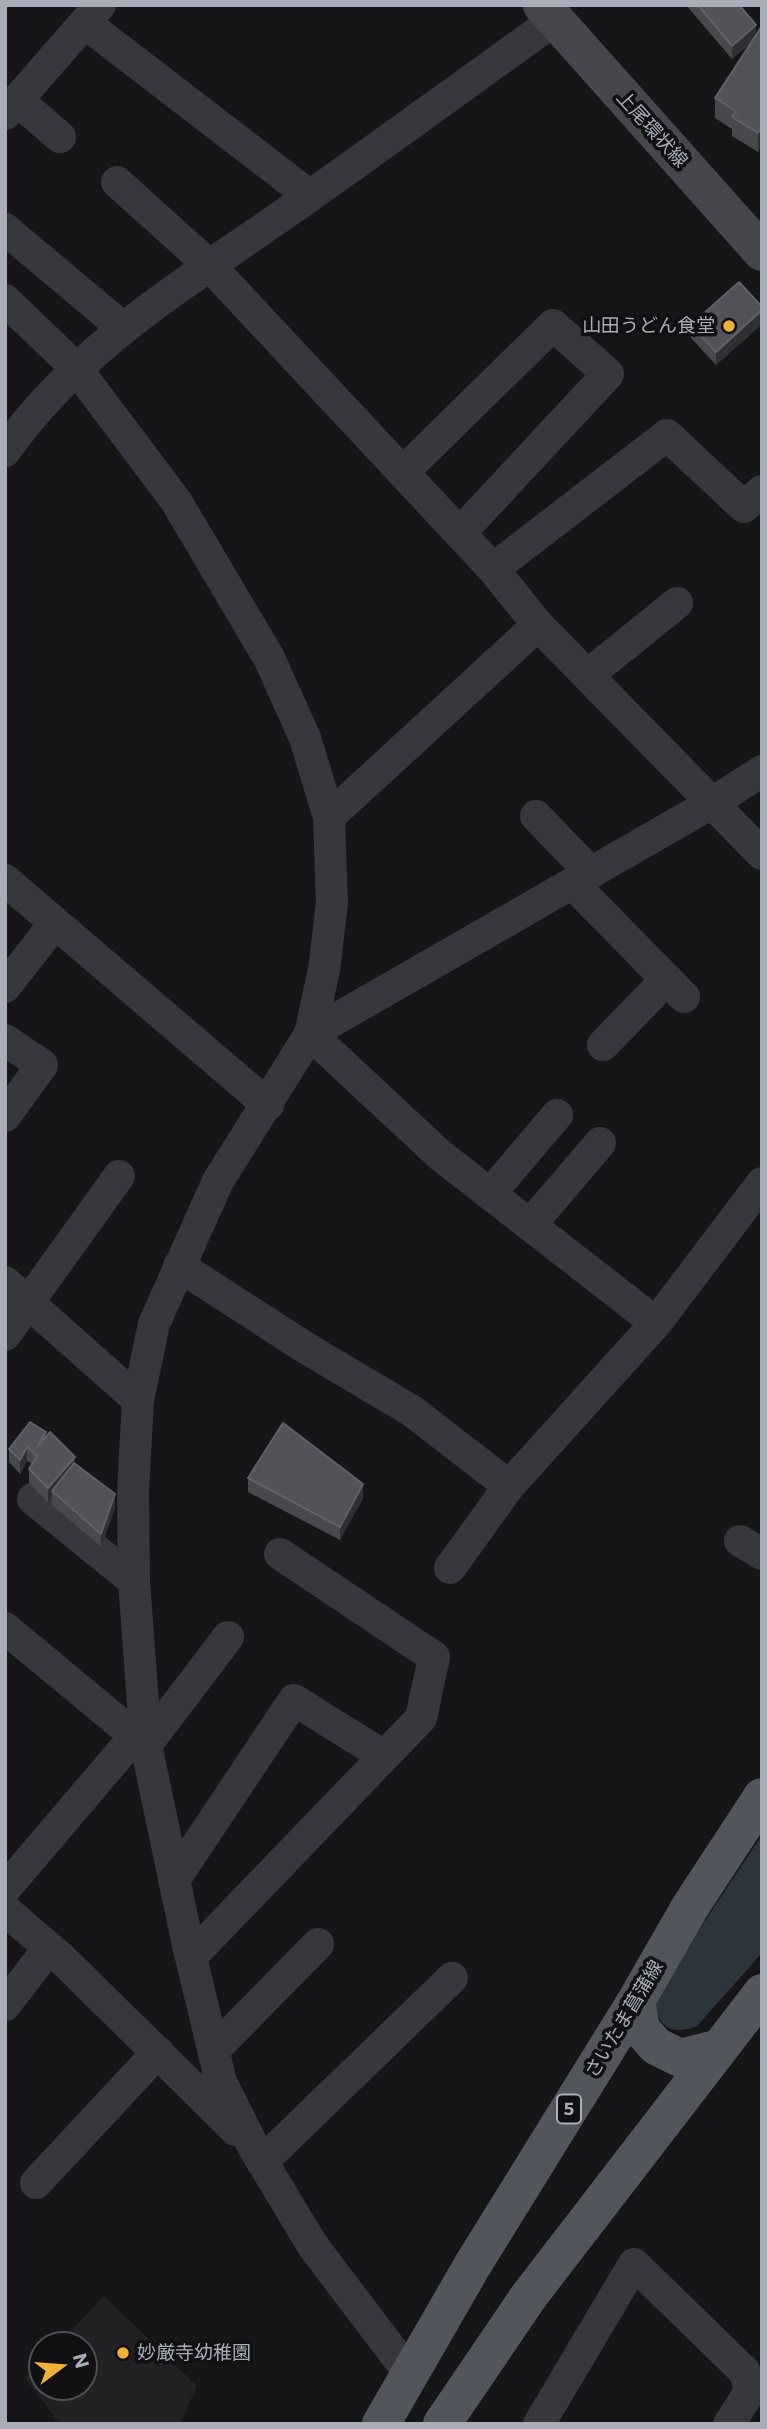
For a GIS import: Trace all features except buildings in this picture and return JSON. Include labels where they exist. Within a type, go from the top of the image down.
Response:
[{"type":"main road","name":"上尾環状線","points":[[548,13],[762,252]]},
{"type":"main road","name":"さいたま菖蒲線","points":[[381,2424],[472,2266],[636,2001],[690,1908],[762,1797]]},
{"type":"main road","points":[[442,2424],[528,2295],[762,1993]]},
{"type":"main road","points":[[636,2001],[641,2029],[656,2046],[680,2058],[720,2048]]},
{"type":"street","points":[[5,451],[76,368],[123,328],[310,196],[548,13]]},
{"type":"street","points":[[60,137],[11,107],[93,14],[310,196]]},
{"type":"street","points":[[117,182],[210,266],[494,569],[538,625],[762,854]]},
{"type":"street","points":[[5,229],[123,328]]},
{"type":"street","points":[[5,300],[76,368],[176,501],[269,657],[304,738],[329,817],[332,903],[324,970],[310,1034],[218,1181],[154,1324],[138,1400],[134,1581],[140,1741],[222,2082],[258,2155],[313,2246],[410,2374]]},
{"type":"street","points":[[403,472],[553,325],[608,374],[460,533]]},
{"type":"street","points":[[494,569],[667,435],[744,507],[762,491]]},
{"type":"street","points":[[588,675],[677,603]]},
{"type":"street","points":[[329,817],[538,625]]},
{"type":"street","points":[[310,1034],[712,803],[762,771]]},
{"type":"street","points":[[537,816],[582,878],[676,988],[603,1045]]},
{"type":"street","points":[[5,880],[268,1105]]},
{"type":"street","points":[[5,987],[55,923]]},
{"type":"street","points":[[310,1034],[440,1155],[656,1323]]},
{"type":"street","points":[[5,1040],[42,1065],[5,1116]]},
{"type":"street","points":[[490,1194],[557,1115]]},
{"type":"street","points":[[530,1225],[600,1143]]},
{"type":"street","points":[[5,1335],[17,1292],[119,1176]]},
{"type":"street","points":[[450,1568],[509,1486],[656,1323],[762,1183]]},
{"type":"street","points":[[179,1266],[306,1348],[412,1411],[509,1486]]},
{"type":"street","points":[[17,1292],[138,1400]]},
{"type":"street","points":[[33,1499],[134,1581]]},
{"type":"street","points":[[191,1957],[421,1718],[434,1657],[280,1554]]},
{"type":"street","points":[[5,1628],[140,1741]]},
{"type":"street","points":[[5,1889],[140,1741],[228,1637]]},
{"type":"street","points":[[174,1880],[294,1700],[384,1756]]},
{"type":"street","points":[[5,1910],[158,2052],[258,2155]]},
{"type":"street","points":[[214,2050],[318,1944]]},
{"type":"street","points":[[5,2006],[49,1948]]},
{"type":"street","points":[[258,2155],[452,1978]]},
{"type":"street","points":[[36,2183],[158,2052]]},
{"type":"street","points":[[539,2424],[634,2264],[745,2372],[750,2391],[729,2424]]},
{"type":"shaded area","points":[[762,1835],[762,1953],[697,2026],[672,2029],[661,2021],[655,1996]]},
{"type":"shaded area","name":"妙厳寺幼稚園","points":[[104,2296],[197,2386],[180,2424],[60,2424],[42,2401],[98,2401],[98,2331],[70,2331]]},
{"type":"place","name":"山田うどん食堂","points":[[729,326]]},
{"type":"place","name":"妙厳寺幼稚園","points":[[123,2353]]}]
